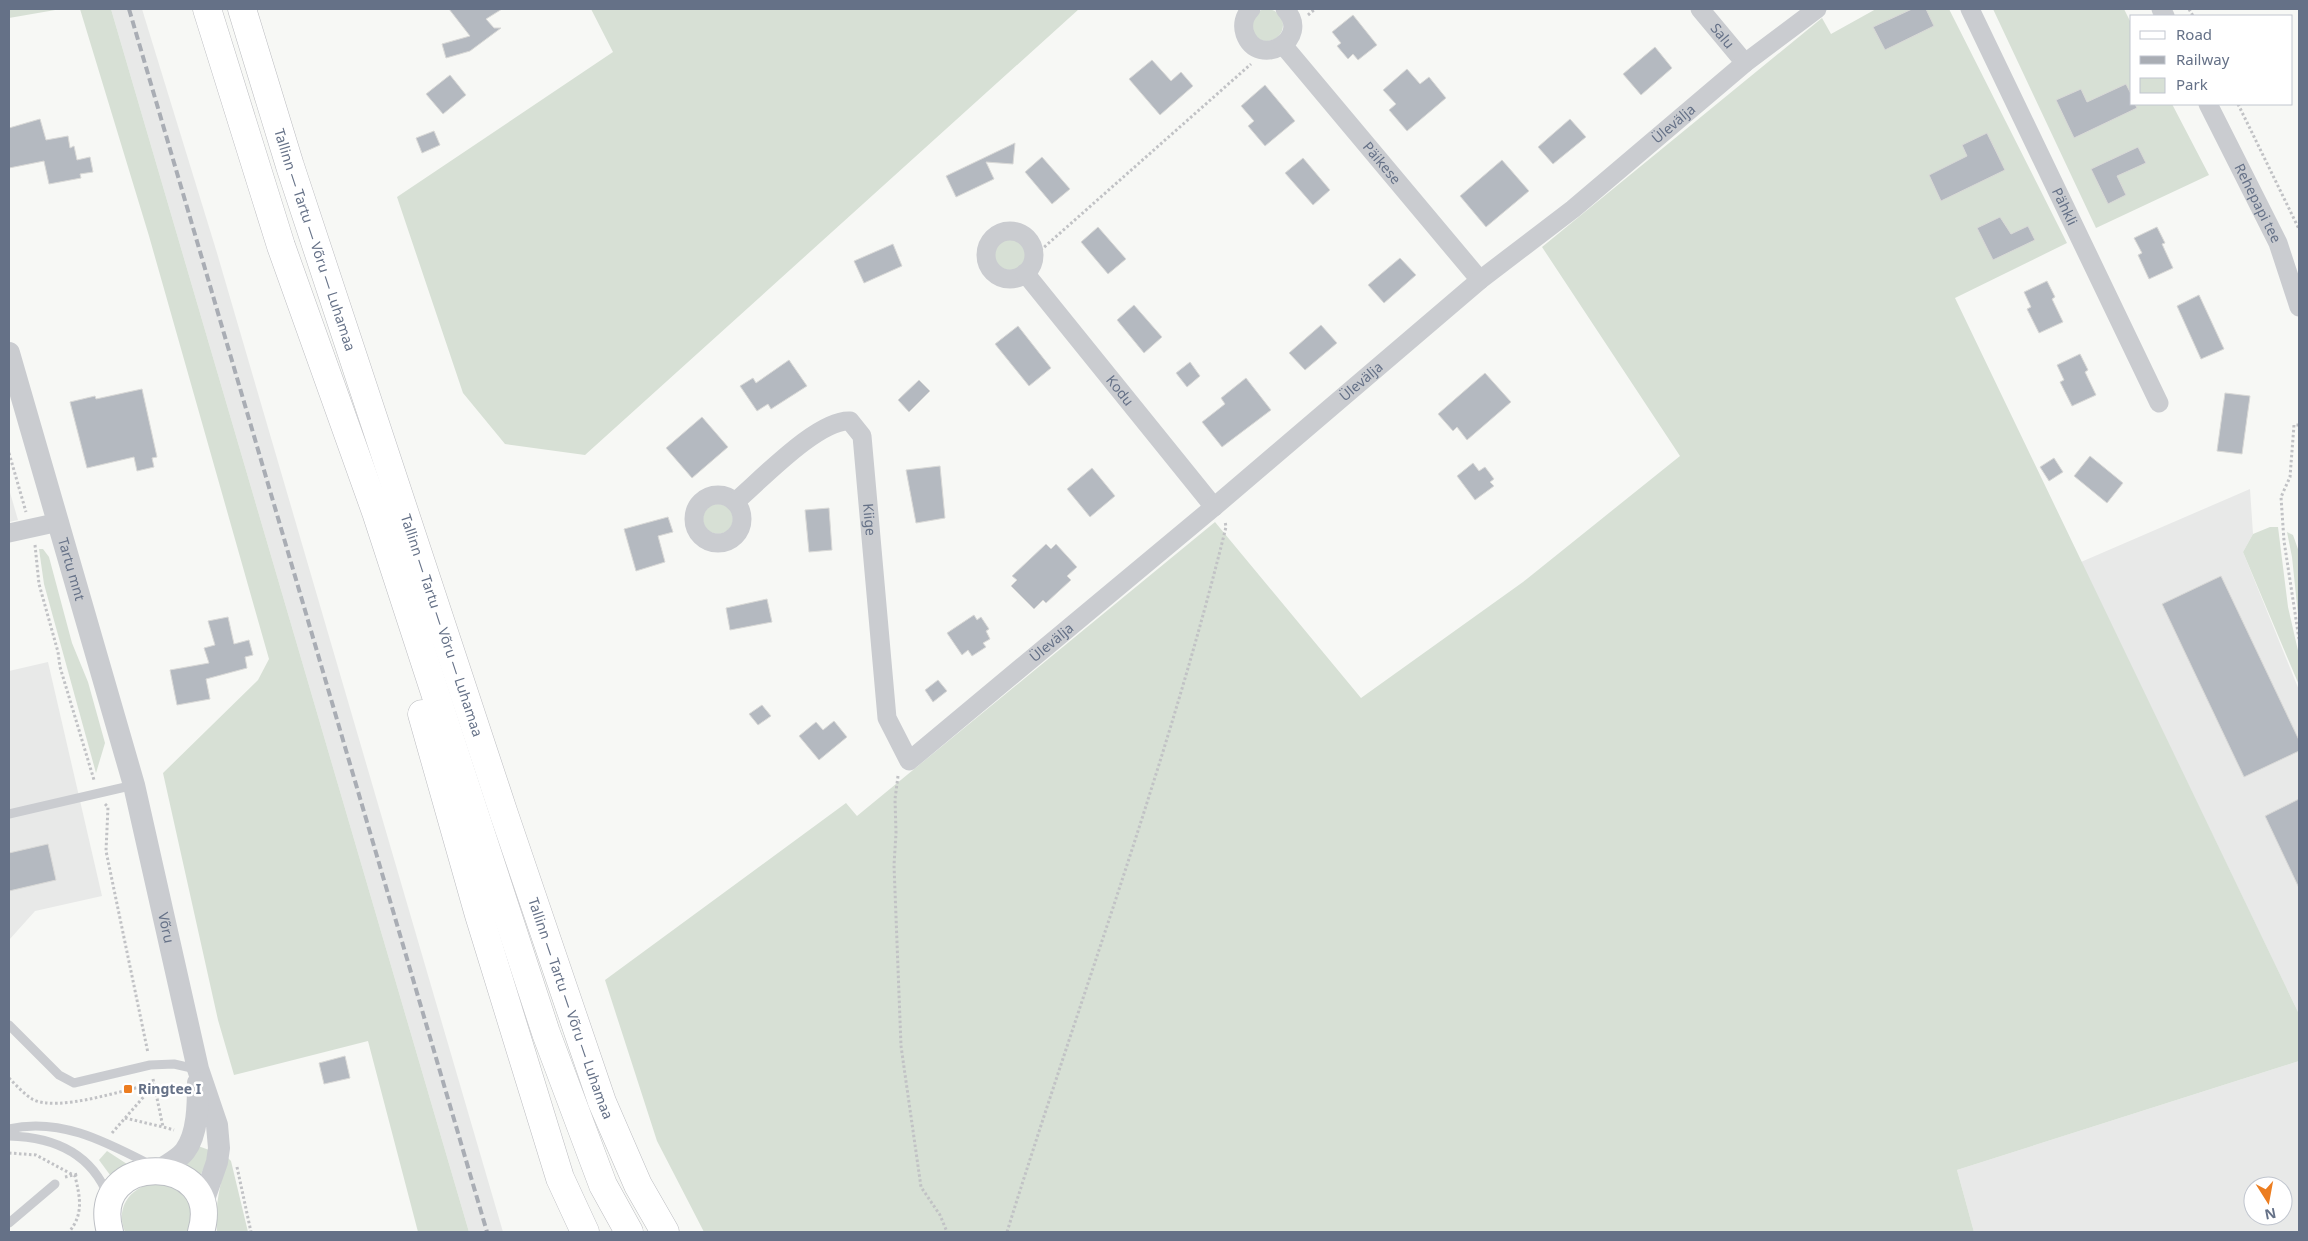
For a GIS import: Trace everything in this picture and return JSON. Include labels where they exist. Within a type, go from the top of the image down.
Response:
[{"type":"highway","name":"Tallinn — Tartu — Võru — Luhamaa","points":[[207,9],[281,246],[376,512],[546,1033],[603,1185],[628,1232]]},
{"type":"highway","name":"Tallinn — Tartu — Võru — Luhamaa","points":[[242,9],[290,166],[599,1093],[638,1185],[665,1232]]},
{"type":"highway","points":[[376,512],[371,542],[479,915],[560,1178],[585,1232]]},
{"type":"main road","points":[[107,1221],[117,1190],[128,1178],[144,1171],[160,1170],[174,1174],[188,1182],[194,1189],[204,1223]]},
{"type":"street","name":"Päikese","points":[[1251,9],[1244,22],[1246,38],[1259,49],[1275,48],[1480,280]]},
{"type":"street","points":[[1275,48],[1291,35],[1292,20],[1285,9]]},
{"type":"street","name":"Salu","points":[[1700,9],[1745,63]]},
{"type":"street","name":"Ülevälja","points":[[909,762],[1217,504],[1480,280],[1573,209],[1745,63],[1817,9]]},
{"type":"street","name":"Pähkli","points":[[1970,9],[2159,403]]},
{"type":"street","name":"Rehepapi tee","points":[[2209,105],[2278,243],[2299,307]]},
{"type":"street","name":"Kodu","points":[[1029,265],[1217,504]]},
{"type":"street","name":"Tartu mnt","points":[[9,353],[134,785]]},
{"type":"street","name":"Kiige","points":[[736,502],[812,435],[829,424],[840,420],[850,421],[862,436],[887,718],[909,762]]},
{"type":"street","points":[[9,533],[59,522]]},
{"type":"street","name":"Võru","points":[[134,785],[198,1069],[217,1125],[219,1148],[204,1223]]},
{"type":"street","name":"Võru","points":[[160,1170],[186,1150],[192,1136],[198,1102],[198,1069]]},
{"type":"lane","points":[[9,814],[134,785]]},
{"type":"lane","points":[[9,1025],[59,1075],[74,1082],[150,1065],[174,1064],[198,1069]]},
{"type":"lane","points":[[9,1129],[28,1124],[69,1129],[105,1142],[160,1170]]},
{"type":"lane","points":[[9,1136],[45,1140],[62,1147],[98,1174],[107,1221]]},
{"type":"lane","points":[[9,1224],[55,1184]]},
{"type":"path","points":[[1029,265],[1275,48]]},
{"type":"path","points":[[2238,105],[2299,229]]},
{"type":"path","points":[[2299,425],[2294,425],[2290,477],[2281,497],[2287,559],[2299,639]]},
{"type":"path","points":[[1007,1232],[1137,834],[1199,633],[1226,527],[1217,504]]},
{"type":"path","points":[[909,762],[899,774],[895,799],[896,833],[894,865],[897,901],[895,931],[900,1029],[921,1187],[940,1215],[947,1232]]},
{"type":"path","points":[[111,1134],[154,1084]]},
{"type":"path","points":[[125,1118],[163,1127]]},
{"type":"path","points":[[9,1153],[36,1155],[75,1176],[81,1206],[77,1223],[69,1232]]},
{"type":"path","points":[[235,1157],[252,1232]]},
{"type":"shaded area","points":[[111,9],[142,9],[217,253],[503,1232],[469,1232]]},
{"type":"shaded area","points":[[9,489],[18,520],[9,522]]},
{"type":"shaded area","points":[[2250,489],[2253,534],[2243,552],[2299,690],[2299,1014],[2081,562]]},
{"type":"shaded area","points":[[48,662],[102,896],[35,911],[9,940],[9,671]]},
{"type":"shaded area","points":[[2299,1061],[2299,1232],[1974,1232],[1957,1170]]},
{"type":"green space","points":[[9,9],[61,9],[9,18]]},
{"type":"green space","points":[[80,9],[111,9],[469,1232],[418,1232],[368,1041],[234,1075],[218,1020],[163,773],[258,680],[269,659],[149,236]]},
{"type":"green space","points":[[591,9],[1079,9],[585,455],[505,444],[463,393],[397,197],[613,52]]},
{"type":"green space","points":[[1267,9],[1278,14],[1283,25],[1278,36],[1267,41],[1256,36],[1251,25],[1256,14]]},
{"type":"green space","points":[[1876,9],[1949,9],[2067,243],[1955,298],[2299,1014],[2299,1061],[1957,1170],[1974,1232],[704,1232],[657,1141],[605,980],[846,803],[857,816],[1215,522],[1361,698],[1523,582],[1680,456],[1542,247],[1822,18],[1831,34]]},
{"type":"green space","points":[[1993,9],[2124,9],[2130,21],[2130,105],[2173,105],[2209,175],[2096,228]]},
{"type":"green space","points":[[1010,238],[1016,239],[1021,243],[1025,248],[1025,260],[1021,265],[1016,269],[1010,270],[1004,269],[999,265],[995,260],[994,254],[995,248],[999,243],[1004,239]]},
{"type":"green space","points":[[718,504],[729,508],[733,519],[729,530],[718,534],[707,530],[703,519],[707,508]]},
{"type":"green space","points":[[2270,527],[2278,527],[2288,607],[2299,655],[2299,685],[2243,552],[2253,534]]},
{"type":"green space","points":[[2287,532],[2293,535],[2299,552],[2299,624],[2292,557]]},
{"type":"green space","points":[[39,549],[43,549],[49,557],[72,643],[88,682],[105,743],[96,773],[44,584]]},
{"type":"green space","points":[[198,1146],[212,1151],[200,1176],[185,1166]]},
{"type":"green space","points":[[107,1151],[130,1166],[113,1179],[99,1160]]},
{"type":"green space","points":[[227,1157],[231,1161],[248,1232],[217,1232],[217,1204]]},
{"type":"green space","points":[[159,1182],[177,1190],[187,1200],[191,1212],[190,1232],[125,1232],[122,1213],[128,1198],[141,1187]]},
{"type":"building","points":[[449,9],[502,9],[486,19],[494,28],[501,28],[470,51],[446,58],[442,44],[470,36]]},
{"type":"building","points":[[1912,9],[1926,9],[1934,26],[1885,50],[1873,27]]},
{"type":"building","points":[[1353,15],[1377,45],[1358,60],[1353,54],[1348,59],[1337,46],[1341,43],[1332,32]]},
{"type":"building","points":[[1655,47],[1672,68],[1641,95],[1623,74]]},
{"type":"building","points":[[1152,60],[1171,81],[1181,72],[1193,86],[1160,115],[1129,79]]},
{"type":"building","points":[[1407,69],[1420,84],[1429,77],[1446,98],[1407,131],[1389,110],[1396,104],[1383,90]]},
{"type":"building","points":[[450,75],[466,95],[443,114],[426,94]]},
{"type":"building","points":[[2126,84],[2130,92],[2130,105],[2136,105],[2137,108],[2074,138],[2056,100],[2081,89],[2087,102]]},
{"type":"building","points":[[1265,85],[1295,121],[1265,146],[1248,126],[1254,121],[1241,106]]},
{"type":"building","points":[[40,119],[46,140],[68,136],[70,148],[74,146],[77,160],[90,157],[93,172],[80,174],[81,178],[49,184],[44,161],[9,168],[9,128]]},
{"type":"building","points":[[1570,119],[1586,137],[1553,164],[1538,147]]},
{"type":"building","points":[[434,131],[440,145],[422,153],[416,138]]},
{"type":"building","points":[[1987,133],[2005,170],[1941,201],[1929,175],[1967,156],[1962,145]]},
{"type":"building","points":[[1015,143],[1013,164],[986,162],[994,179],[956,197],[946,176]]},
{"type":"building","points":[[2138,147],[2146,163],[2117,176],[2126,195],[2108,204],[2091,169]]},
{"type":"building","points":[[1042,157],[1070,189],[1052,204],[1025,172]]},
{"type":"building","points":[[1303,158],[1330,190],[1313,205],[1285,173]]},
{"type":"building","points":[[1502,160],[1529,191],[1486,227],[1460,196]]},
{"type":"building","points":[[2000,217],[2011,234],[2028,226],[2035,240],[1993,260],[1977,228]]},
{"type":"building","points":[[1098,227],[1126,259],[1108,274],[1081,242]]},
{"type":"building","points":[[2157,227],[2165,243],[2162,244],[2173,268],[2149,279],[2138,255],[2142,253],[2134,238]]},
{"type":"building","points":[[893,244],[902,266],[864,283],[854,261]]},
{"type":"building","points":[[1400,258],[1416,275],[1384,303],[1368,285]]},
{"type":"building","points":[[2047,281],[2055,297],[2052,299],[2063,322],[2039,333],[2027,309],[2031,307],[2024,292]]},
{"type":"building","points":[[2199,295],[2224,349],[2201,359],[2177,306]]},
{"type":"building","points":[[1134,305],[1162,337],[1144,353],[1117,320]]},
{"type":"building","points":[[1321,325],[1337,343],[1305,370],[1289,353]]},
{"type":"building","points":[[1018,326],[1051,368],[1029,386],[995,344]]},
{"type":"building","points":[[2080,354],[2088,370],[2085,372],[2096,395],[2072,406],[2060,382],[2064,380],[2057,365]]},
{"type":"building","points":[[789,360],[807,386],[771,409],[768,404],[757,411],[740,386],[753,378],[756,383]]},
{"type":"building","points":[[1190,362],[1200,376],[1187,387],[1176,373]]},
{"type":"building","points":[[1485,373],[1511,402],[1467,440],[1457,427],[1453,431],[1438,414]]},
{"type":"building","points":[[1246,378],[1271,410],[1222,447],[1202,422],[1225,404],[1221,398]]},
{"type":"building","points":[[919,380],[930,391],[909,412],[898,400]]},
{"type":"building","points":[[142,389],[157,457],[152,458],[154,467],[137,471],[134,457],[87,468],[70,402],[95,396],[96,399]]},
{"type":"building","points":[[2225,393],[2250,396],[2242,454],[2217,451]]},
{"type":"building","points":[[702,417],[728,447],[692,478],[666,448]]},
{"type":"building","points":[[2090,456],[2123,483],[2107,503],[2074,476]]},
{"type":"building","points":[[2054,458],[2063,472],[2049,481],[2040,467]]},
{"type":"building","points":[[1473,463],[1479,471],[1485,467],[1494,479],[1490,482],[1494,486],[1475,500],[1457,476]]},
{"type":"building","points":[[940,466],[945,518],[916,523],[906,470]]},
{"type":"building","points":[[1092,468],[1115,496],[1090,517],[1067,489]]},
{"type":"building","points":[[829,508],[832,550],[809,552],[805,510]]},
{"type":"building","points":[[668,517],[673,532],[658,536],[665,562],[636,571],[624,529]]},
{"type":"building","points":[[1046,544],[1051,549],[1056,544],[1077,567],[1067,576],[1071,580],[1046,603],[1043,600],[1034,609],[1011,586],[1017,580],[1012,576]]},
{"type":"building","points":[[2221,576],[2299,740],[2299,751],[2244,777],[2162,604]]},
{"type":"building","points":[[767,599],[772,622],[730,630],[726,608]]},
{"type":"building","points":[[974,615],[977,620],[981,617],[989,629],[986,631],[990,639],[983,643],[986,647],[972,656],[968,650],[962,655],[947,633]]},
{"type":"building","points":[[228,617],[234,644],[249,640],[253,655],[245,657],[247,668],[206,679],[210,699],[177,705],[170,670],[209,663],[204,648],[215,645],[208,621]]},
{"type":"building","points":[[938,680],[947,691],[933,702],[925,690]]},
{"type":"building","points":[[762,705],[771,716],[758,725],[749,714]]},
{"type":"building","points":[[834,721],[847,737],[819,760],[799,736],[816,722],[823,730]]},
{"type":"building","points":[[2299,799],[2299,888],[2265,816]]},
{"type":"building","points":[[48,844],[56,880],[9,891],[9,853]]},
{"type":"building","points":[[345,1056],[350,1078],[324,1084],[319,1063]]},
{"type":"railway","points":[[129,9],[487,1232]]},
{"type":"place","name":"Ringtee I","points":[[128,1089]]}]
